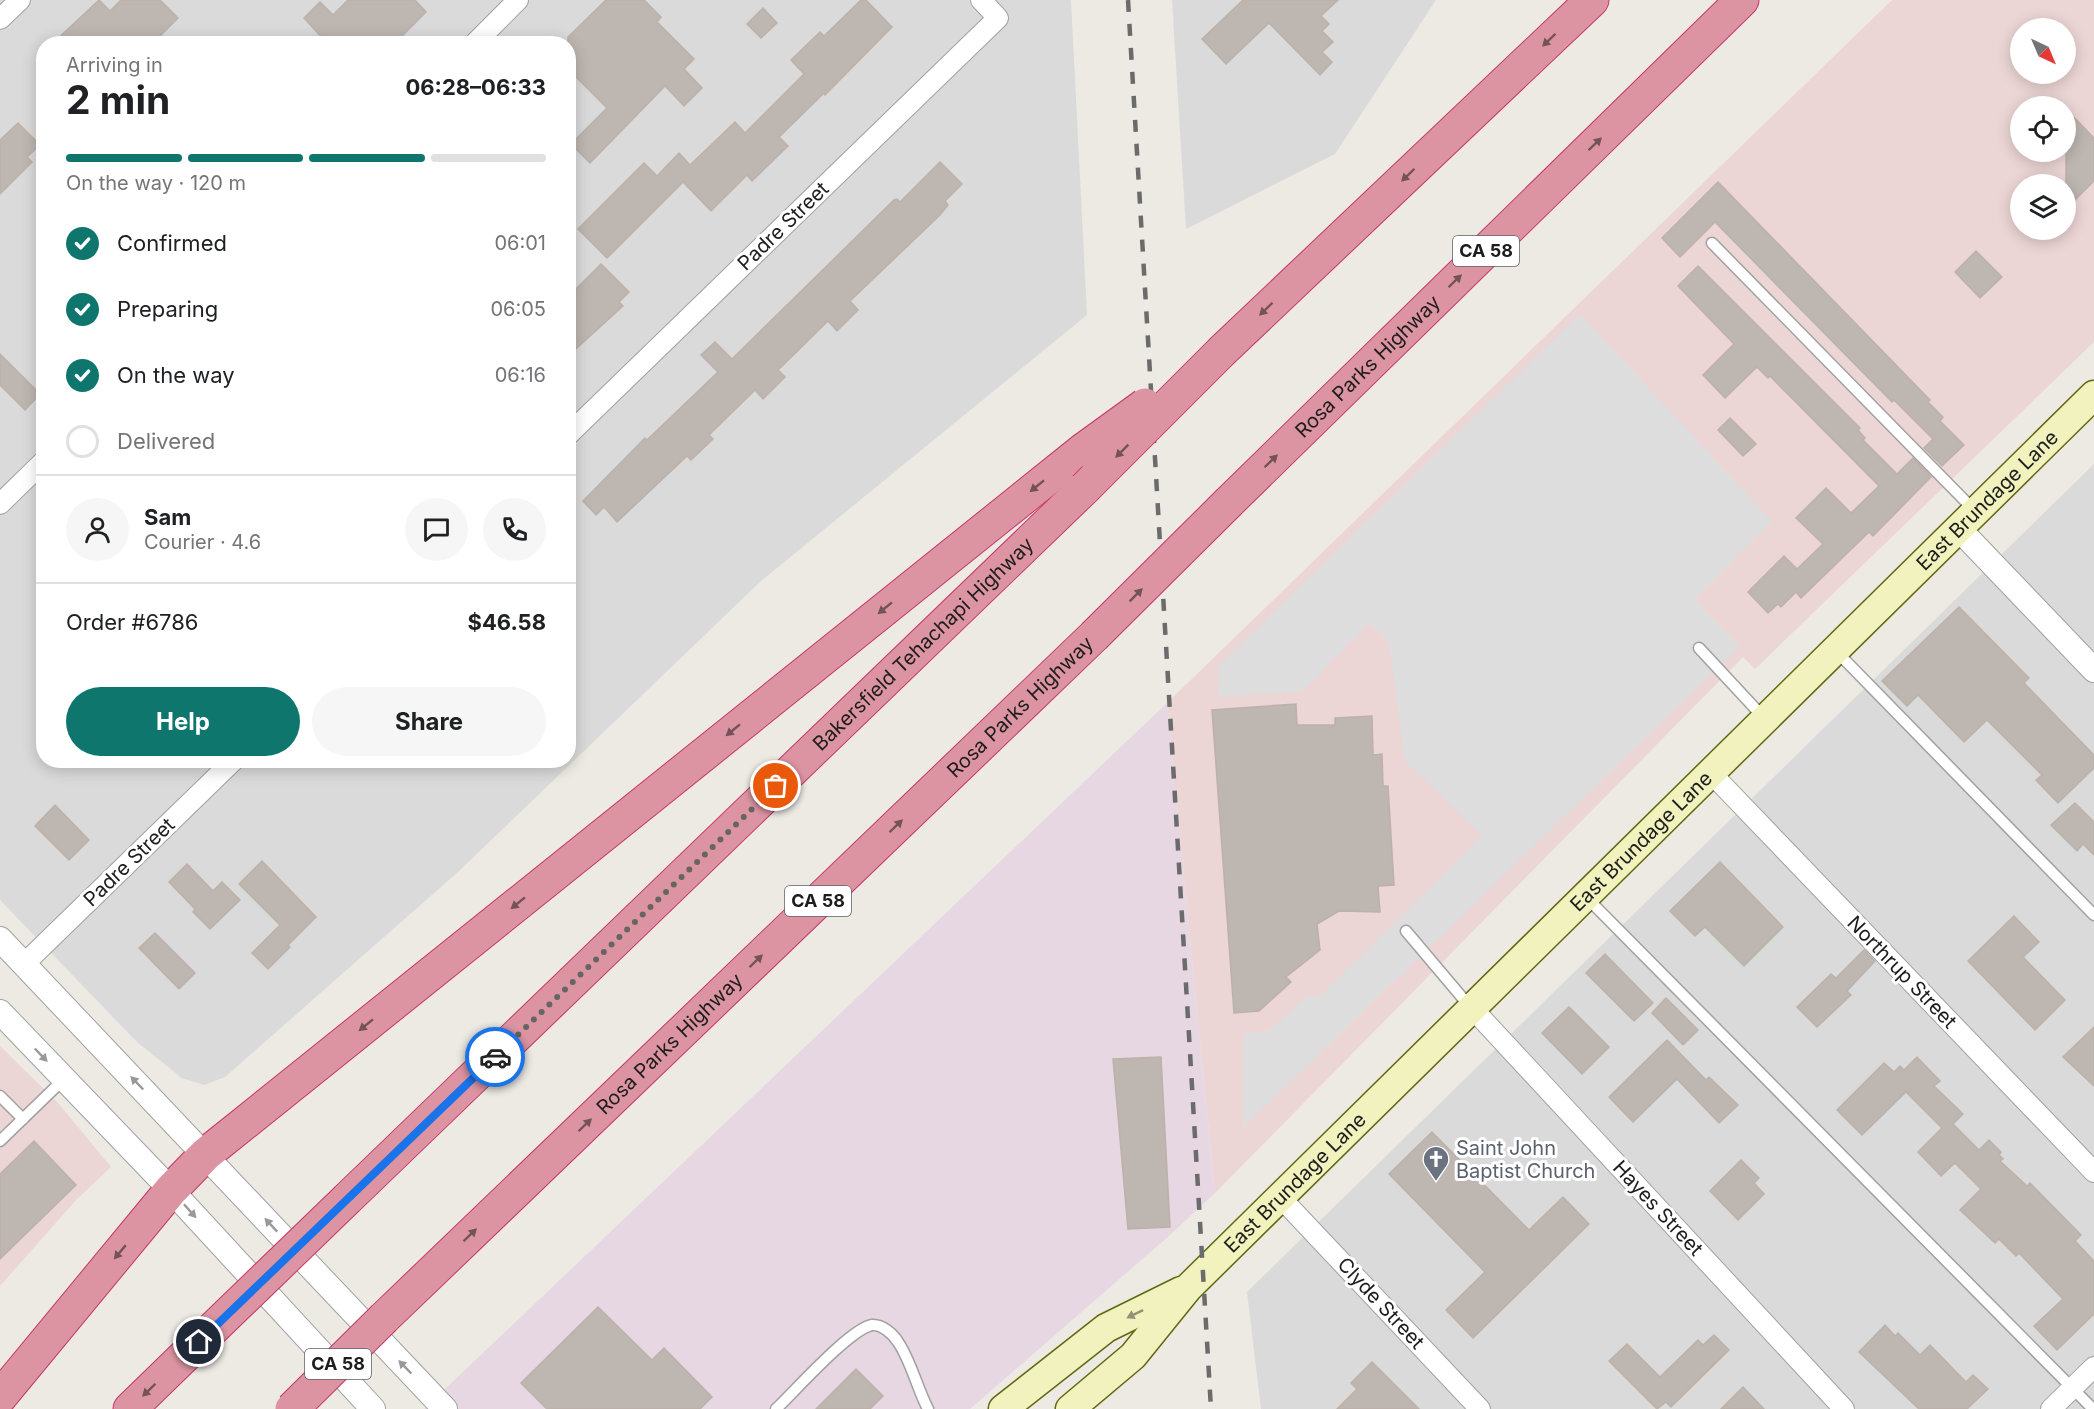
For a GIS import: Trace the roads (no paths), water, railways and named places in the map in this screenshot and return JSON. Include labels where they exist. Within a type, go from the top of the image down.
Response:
[{"type":"highway","points":[[0,1397],[171,1190],[206,1154],[1083,450],[1223,350],[1592,0]]},
{"type":"highway","name":"Rosa Parks Highway","points":[[292,1409],[428,1275],[1094,636],[1742,0]]},
{"type":"highway","name":"Bakersfield Tehachapi Highway","points":[[130,1409],[1084,488],[1223,350]]},
{"type":"highway","points":[[308,1409],[384,1318]]},
{"type":"main road","name":"East Brundage Lane","points":[[1070,1409],[1133,1356],[1188,1288],[1834,649],[2092,399]]},
{"type":"main road","name":"East Brundage Lane","points":[[1003,1409],[1106,1328],[1188,1288]]},
{"type":"street","points":[[0,19],[20,0]]},
{"type":"street","points":[[482,36],[518,0]]},
{"type":"street","name":"Padre Street","points":[[576,427],[998,18],[981,0]]},
{"type":"street","points":[[0,504],[36,469]]},
{"type":"street","points":[[1966,520],[2094,670]]},
{"type":"street","name":"Padre Street","points":[[24,964],[226,768]]},
{"type":"street","name":"Northrup Street","points":[[1710,772],[2094,1172]]},
{"type":"street","points":[[0,939],[445,1409]]},
{"type":"street","name":"Hayes Street","points":[[1472,1008],[1844,1409]]},
{"type":"street","points":[[0,1012],[171,1190],[373,1409]]},
{"type":"street","name":"Clyde Street","points":[[1281,1198],[1480,1409]]},
{"type":"street","points":[[2051,1409],[2094,1367]]},
{"type":"lane","points":[[1712,243],[1966,520]]},
{"type":"lane","points":[[1699,648],[1764,718]]},
{"type":"lane","points":[[1834,649],[2094,915]]},
{"type":"lane","points":[[1585,895],[2093,1409]]},
{"type":"lane","points":[[1406,931],[1472,1008]]},
{"type":"lane","points":[[0,1141],[64,1079]]},
{"type":"lane","points":[[0,1096],[23,1119]]},
{"type":"lane","points":[[776,1409],[844,1342],[865,1328],[875,1325],[886,1329],[897,1340],[908,1360],[926,1408]]},
{"type":"railway","points":[[1128,0],[1211,1409]]},
{"type":"place","name":"Saint John Baptist Church","points":[[1436,1182]]}]
